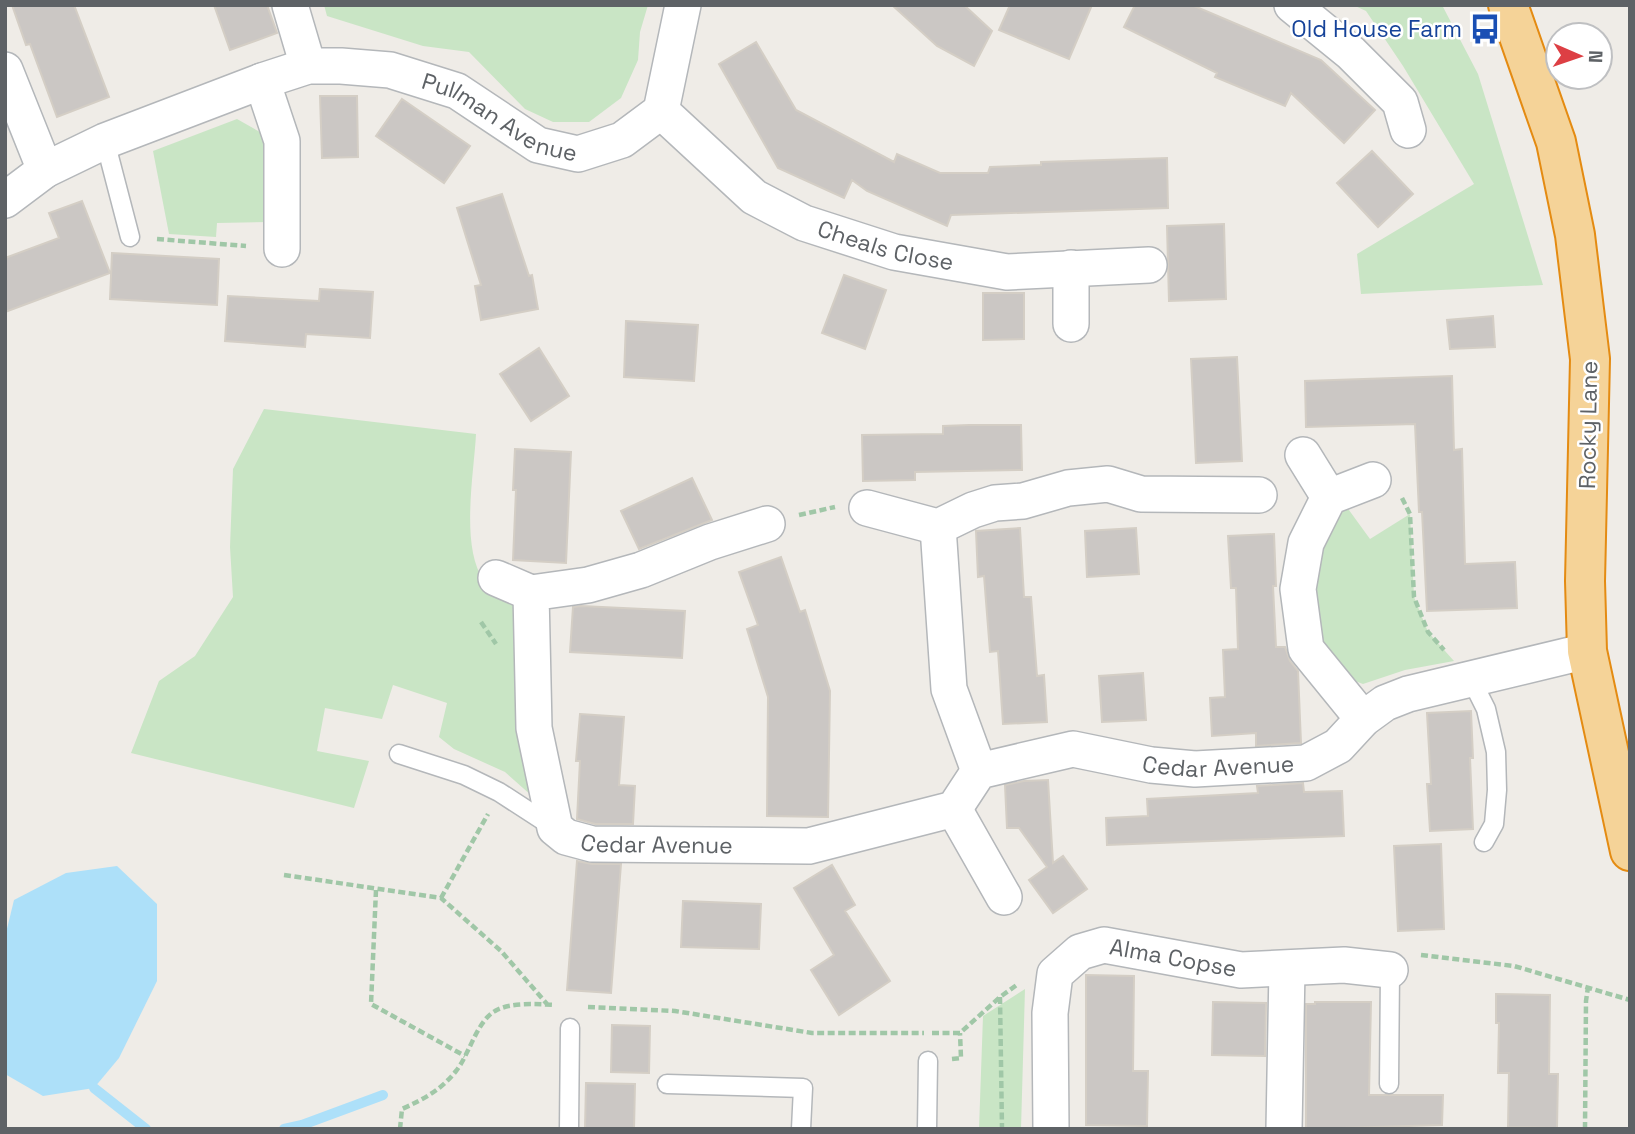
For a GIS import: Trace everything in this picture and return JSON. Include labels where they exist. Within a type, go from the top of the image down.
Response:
[{"type":"highway","name":"Rocky Lane","points":[[1508,5],[1556,142],[1575,235],[1590,359],[1585,581],[1587,651],[1630,850]]},
{"type":"street","points":[[289,5],[308,66]]},
{"type":"street","points":[[661,111],[683,5]]},
{"type":"street","points":[[1292,5],[1351,53],[1406,109]]},
{"type":"street","name":"Pullman Avenue","points":[[5,200],[45,170],[105,141],[262,80],[308,66],[390,70],[457,91],[538,145],[578,154],[622,140],[661,111]]},
{"type":"street","points":[[5,70],[45,170]]},
{"type":"street","points":[[262,80],[282,141],[282,249]]},
{"type":"street","name":"Cheals Close","points":[[661,111],[754,197],[804,223],[894,252],[1007,272],[1149,265]]},
{"type":"street","points":[[1071,324],[1072,268]]},
{"type":"street","points":[[1303,455],[1329,498]]},
{"type":"street","points":[[867,508],[938,527],[984,506],[1023,501],[1068,488],[1108,484],[1141,494],[1259,495]]},
{"type":"street","points":[[1363,719],[1306,649],[1298,589],[1306,542],[1329,498],[1385,485]]},
{"type":"street","points":[[496,578],[531,593],[588,585],[641,570],[710,542],[768,524]]},
{"type":"street","points":[[938,527],[949,689],[979,771],[954,810],[1004,897]]},
{"type":"street","name":"Cedar Avenue","points":[[531,593],[534,728],[555,828],[566,837],[592,844],[809,846],[954,810]]},
{"type":"street","name":"Cedar Avenue","points":[[979,771],[1073,749],[1151,765],[1195,769],[1306,763],[1338,746],[1363,719],[1385,703],[1408,694],[1587,651]]},
{"type":"street","name":"Alma Copse","points":[[1055,974],[1080,952],[1104,945],[1241,970],[1403,962]]},
{"type":"street","points":[[1284,1129],[1287,969]]},
{"type":"street","points":[[1051,1129],[1050,1013],[1055,974]]},
{"type":"lane","points":[[105,141],[130,237]]},
{"type":"lane","points":[[1471,679],[1486,709],[1496,752],[1494,824],[1484,842]]},
{"type":"lane","points":[[399,754],[464,775],[499,792],[555,828]]},
{"type":"lane","points":[[1389,1084],[1403,962]]},
{"type":"lane","points":[[569,1129],[570,1028]]},
{"type":"lane","points":[[927,1129],[928,1061]]},
{"type":"lane","points":[[667,1084],[803,1088],[801,1129]]},
{"type":"path","points":[[130,237],[282,249]]},
{"type":"path","points":[[1385,485],[1410,514],[1414,597],[1428,632],[1471,679]]},
{"type":"path","points":[[768,524],[831,507],[867,508]]},
{"type":"path","points":[[441,898],[499,792]]},
{"type":"path","points":[[284,875],[441,898],[501,951],[548,1004]]},
{"type":"path","points":[[376,890],[371,1004],[464,1056]]},
{"type":"path","points":[[1403,962],[1514,966],[1630,1000]]},
{"type":"path","points":[[584,1007],[675,1011],[812,1032],[960,1033],[1028,976],[1055,974]]},
{"type":"path","points":[[1585,1129],[1588,987]]},
{"type":"path","points":[[1000,997],[1002,1129]]},
{"type":"path","points":[[400,1129],[402,1109],[431,1096],[457,1070],[484,1023],[495,1011],[525,1003],[560,1005]]},
{"type":"green space","points":[[324,5],[648,5],[640,32],[638,60],[621,98],[589,122],[553,122],[525,109],[469,52],[423,46],[327,16]]},
{"type":"green space","points":[[1353,5],[1442,5],[1478,74],[1543,285],[1361,294],[1357,254],[1474,184],[1403,66],[1366,11]]},
{"type":"green space","points":[[237,119],[267,136],[270,222],[217,223],[216,237],[169,234],[153,151]]},
{"type":"green space","points":[[264,409],[476,434],[470,510],[472,549],[477,567],[487,585],[518,609],[532,796],[505,772],[454,749],[439,737],[447,703],[393,685],[382,719],[325,708],[317,751],[369,761],[354,808],[131,753],[159,681],[195,656],[233,597],[230,547],[233,469]]},
{"type":"green space","points":[[1346,506],[1370,539],[1410,514],[1414,597],[1428,632],[1454,661],[1405,670],[1363,684],[1347,678],[1315,638],[1306,604],[1320,531]]},
{"type":"green space","points":[[1025,989],[1021,1129],[979,1129],[983,1016]]},
{"type":"water","points":[[117,866],[157,904],[157,981],[119,1058],[94,1088],[43,1096],[5,1074],[5,937],[14,900],[66,873]]},
{"type":"building","points":[[12,5],[74,5],[109,97],[57,117],[30,44],[26,45]]},
{"type":"building","points":[[214,5],[267,5],[277,33],[230,50]]},
{"type":"building","points":[[892,5],[964,5],[992,31],[974,66],[937,46]]},
{"type":"building","points":[[1010,5],[1092,5],[1069,59],[999,30]]},
{"type":"building","points":[[1135,5],[1192,5],[1321,60],[1375,110],[1344,143],[1291,93],[1285,106],[1215,77],[1217,73],[1124,27]]},
{"type":"building","points":[[756,42],[796,110],[894,162],[897,154],[940,173],[988,173],[990,167],[1041,165],[1041,162],[1167,158],[1168,208],[951,215],[947,226],[867,191],[852,180],[844,198],[778,168],[719,64]]},
{"type":"building","points":[[320,96],[357,96],[358,157],[322,158]]},
{"type":"building","points":[[402,99],[470,146],[444,183],[376,136]]},
{"type":"building","points":[[1372,151],[1413,194],[1378,227],[1337,183]]},
{"type":"building","points":[[502,194],[529,276],[532,275],[538,309],[481,320],[475,286],[481,285],[457,208]]},
{"type":"building","points":[[82,201],[110,273],[5,312],[5,258],[59,238],[49,213]]},
{"type":"building","points":[[1224,224],[1226,299],[1169,301],[1167,226]]},
{"type":"building","points":[[112,253],[219,259],[217,305],[110,299]]},
{"type":"building","points":[[844,275],[886,290],[865,349],[822,333]]},
{"type":"building","points":[[320,289],[373,292],[370,338],[306,334],[305,347],[225,341],[228,296],[319,301]]},
{"type":"building","points":[[983,293],[1024,293],[1024,339],[983,340]]},
{"type":"building","points":[[1493,316],[1495,347],[1450,349],[1447,320]]},
{"type":"building","points":[[626,321],[698,325],[694,381],[624,377]]},
{"type":"building","points":[[539,348],[569,396],[531,421],[500,374]]},
{"type":"building","points":[[1237,357],[1242,461],[1196,463],[1191,359]]},
{"type":"building","points":[[1452,376],[1454,450],[1462,449],[1465,564],[1515,562],[1517,608],[1427,611],[1415,424],[1306,427],[1305,381]]},
{"type":"building","points":[[1021,425],[1022,470],[915,472],[915,480],[863,481],[862,435],[943,434],[943,426]]},
{"type":"building","points":[[515,449],[571,452],[566,563],[513,560]]},
{"type":"building","points":[[692,478],[712,520],[639,549],[621,511]]},
{"type":"building","points":[[1020,528],[1024,597],[1031,597],[1037,676],[1044,675],[1047,722],[1003,724],[998,651],[990,652],[984,576],[978,577],[976,531]]},
{"type":"building","points":[[1136,528],[1139,574],[1087,577],[1085,531]]},
{"type":"building","points":[[1274,534],[1276,647],[1285,647],[1290,661],[1298,671],[1301,743],[1256,746],[1256,733],[1212,736],[1210,698],[1225,697],[1223,650],[1238,649],[1236,588],[1231,588],[1228,536]]},
{"type":"building","points":[[781,557],[800,612],[805,610],[830,691],[828,817],[767,816],[768,697],[747,629],[758,625],[739,572]]},
{"type":"building","points":[[573,607],[685,611],[682,658],[570,652]]},
{"type":"building","points":[[1143,673],[1146,720],[1102,722],[1099,676]]},
{"type":"building","points":[[1471,711],[1473,829],[1430,831],[1427,784],[1431,784],[1427,713]]},
{"type":"building","points":[[580,714],[624,717],[619,785],[635,786],[633,824],[595,824],[577,819],[580,761],[576,761]]},
{"type":"building","points":[[1048,780],[1053,863],[1063,856],[1087,889],[1053,913],[1029,880],[1047,867],[1019,828],[1007,828],[1005,785]]},
{"type":"building","points":[[1303,783],[1304,792],[1342,791],[1344,836],[1107,845],[1106,818],[1148,816],[1147,799],[1258,793],[1257,786]]},
{"type":"building","points":[[1441,844],[1444,929],[1398,931],[1394,846]]},
{"type":"building","points":[[577,861],[621,864],[611,993],[567,990]]},
{"type":"building","points":[[832,865],[855,905],[845,911],[890,981],[839,1015],[811,970],[834,955],[794,888]]},
{"type":"building","points":[[683,901],[761,904],[759,949],[681,947]]},
{"type":"building","points":[[1086,975],[1134,976],[1133,1071],[1148,1071],[1147,1126],[1086,1125]]},
{"type":"building","points":[[1496,994],[1550,995],[1549,1074],[1558,1074],[1557,1128],[1508,1127],[1509,1073],[1498,1073],[1499,1023],[1496,1023]]},
{"type":"building","points":[[1213,1002],[1266,1003],[1265,1056],[1212,1055]]},
{"type":"building","points":[[1371,1002],[1369,1095],[1443,1095],[1442,1125],[1306,1129],[1306,1004]]},
{"type":"building","points":[[612,1025],[650,1026],[649,1073],[611,1072]]},
{"type":"building","points":[[586,1083],[635,1084],[634,1129],[585,1129]]},
{"type":"waterway","points":[[94,1088],[146,1129]]},
{"type":"waterway","points":[[284,1129],[383,1095]]},
{"type":"place","name":"Old House Farm","points":[[1485,29]]}]
